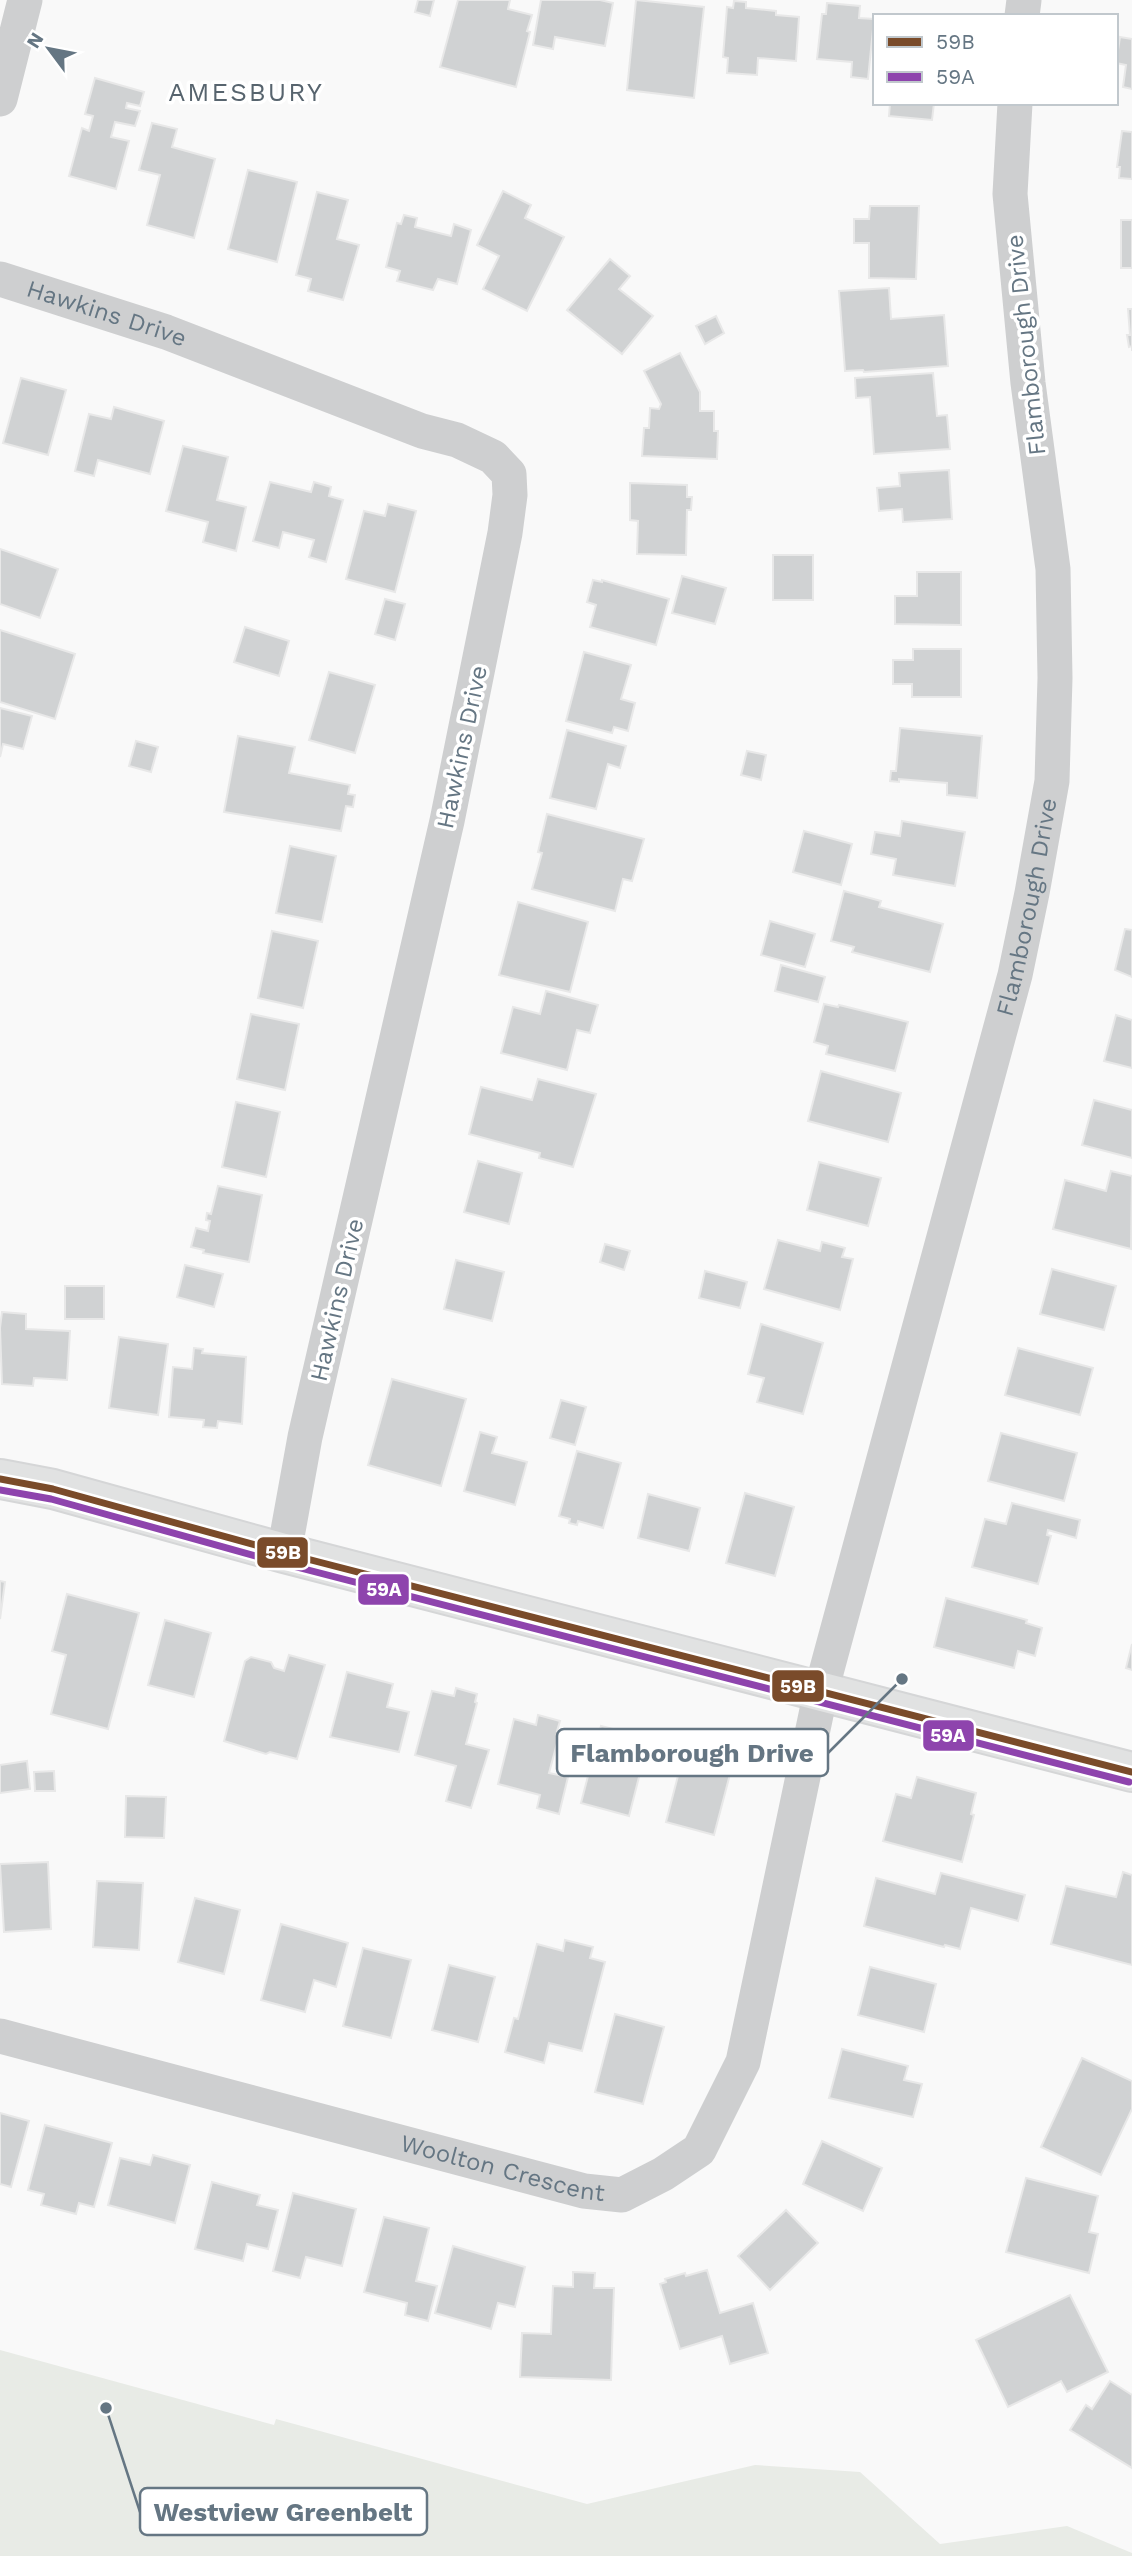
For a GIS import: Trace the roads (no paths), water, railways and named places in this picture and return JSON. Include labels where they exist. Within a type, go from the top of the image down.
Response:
[{"type":"street","points":[[0,99],[25,0]]},
{"type":"street","name":"Flamborough Drive","points":[[821,1691],[1015,975],[1052,781],[1055,678],[1053,569],[1028,383],[1010,194],[1015,105]]},
{"type":"street","name":"Hawkins Drive","points":[[0,279],[166,332],[422,431],[457,440],[493,457],[509,474],[510,495],[505,533],[450,808],[308,1424],[284,1553]]},
{"type":"street","points":[[0,1479],[53,1489],[284,1553],[1132,1772]]},
{"type":"street","name":"Woolton Crescent","points":[[0,2036],[584,2191],[622,2195],[663,2174],[699,2150],[743,2062],[821,1691]]},
{"type":"place","name":"Flamborough Drive","points":[[902,1679]]},
{"type":"place","name":"Westview Greenbelt","points":[[106,2408]]},
{"type":"district","name":"AMESBURY","points":[[246,92]]}]
